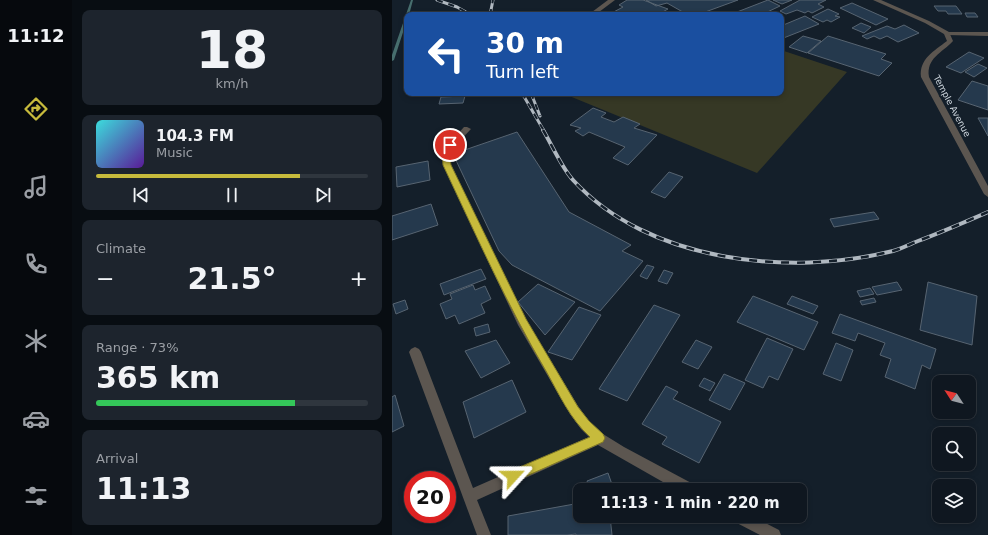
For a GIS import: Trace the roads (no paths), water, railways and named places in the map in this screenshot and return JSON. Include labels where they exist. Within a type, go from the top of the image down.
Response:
[{"type":"street","points":[[595,12],[612,0]]},
{"type":"street","points":[[876,0],[927,22],[947,33],[988,34]]},
{"type":"street","name":"Temple Avenue","points":[[947,33],[950,41],[928,58],[924,64],[923,71],[988,194]]},
{"type":"street","points":[[467,129],[446,151],[447,165],[522,322],[574,410],[585,425],[599,438],[619,451],[677,483]]},
{"type":"street","points":[[415,352],[484,535]]},
{"type":"street","points":[[470,496],[599,438]]},
{"type":"street","points":[[751,523],[774,535]]},
{"type":"waterway","points":[[408,12],[412,0]]},
{"type":"waterway","points":[[392,60],[404,24]]},
{"type":"railway","points":[[437,0],[457,7],[466,12]]},
{"type":"railway","points":[[491,12],[493,0]]},
{"type":"railway","points":[[524,96],[544,131]]},
{"type":"railway","points":[[532,96],[540,116]]},
{"type":"railway","points":[[543,130],[569,175],[604,208],[640,229],[680,245],[722,256],[766,262],[810,262],[852,259],[896,250],[988,212]]}]
